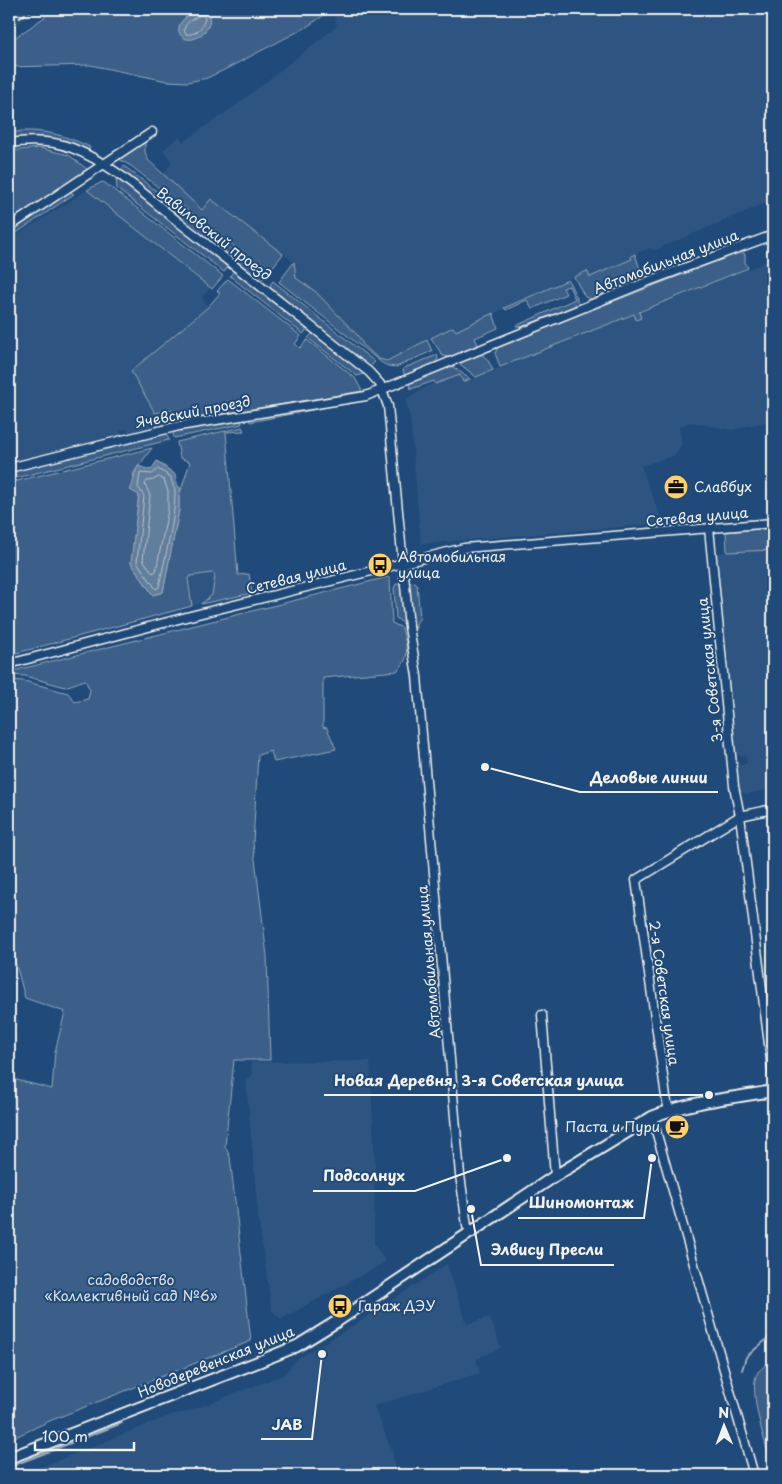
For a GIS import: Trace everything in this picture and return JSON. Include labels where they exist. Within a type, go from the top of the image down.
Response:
[{"type":"main road","name":"Новодеревенская улица","points":[[9,1458],[297,1346],[472,1234],[556,1176],[652,1117],[689,1105],[773,1092]]},
{"type":"street","points":[[9,227],[152,132]]},
{"type":"street","name":"Вавиловский проезд","points":[[9,143],[36,140],[54,142],[72,148],[105,165],[369,372],[383,390]]},
{"type":"street","name":"Автомобильная улица","points":[[472,1234],[467,1226],[460,1175],[417,676],[409,627],[388,406],[383,390],[512,335],[648,281],[773,235]]},
{"type":"street","name":"Ячевский проезд","points":[[9,468],[180,426],[366,396],[383,390]]},
{"type":"street","name":"Сетевая улица","points":[[9,664],[190,616],[475,547],[773,523]]},
{"type":"street","name":"3-я Советская улица","points":[[709,528],[734,786],[740,816],[773,1076]]},
{"type":"street","points":[[740,816],[773,809]]},
{"type":"street","name":"2-я Советская улица","points":[[669,1110],[636,880],[740,816]]},
{"type":"street","points":[[542,1016],[556,1176]]},
{"type":"street","points":[[652,1117],[754,1475]]},
{"type":"shaded area","points":[[19,9],[40,9],[9,29],[9,16]]},
{"type":"shaded area","points":[[341,9],[773,9],[773,200],[655,250],[650,248],[632,255],[633,259],[590,277],[587,271],[456,331],[452,327],[387,361],[379,359],[364,346],[358,336],[316,292],[296,278],[294,262],[211,200],[203,210],[163,175],[172,162],[163,150],[179,137],[183,142],[235,106],[337,26],[334,14]]},
{"type":"shaded area","points":[[87,190],[210,288],[202,297],[208,307],[131,371],[162,425],[128,433],[127,429],[120,431],[121,434],[9,463],[9,240]]},
{"type":"shaded area","points":[[773,259],[773,420],[732,430],[690,422],[679,427],[682,444],[675,455],[641,466],[662,521],[656,524],[421,544],[407,399],[427,386],[460,375],[464,382],[634,314],[636,320],[639,313]]},
{"type":"shaded area","points":[[773,550],[773,789],[747,794],[741,792],[737,769],[740,765],[747,763],[746,756],[740,756],[736,752],[733,738],[735,734],[715,553]]},
{"type":"shaded area","points":[[212,573],[215,575],[212,595],[201,604],[192,606],[188,578],[190,576]]},
{"type":"shaded area","points":[[9,986],[19,1023],[9,1032]]},
{"type":"shaded area","points":[[370,1061],[375,1164],[374,1244],[386,1262],[281,1319],[272,1311],[259,1223],[246,1080],[252,1075],[251,1062]]},
{"type":"shaded area","points":[[447,1264],[467,1324],[490,1317],[501,1348],[476,1359],[480,1373],[374,1406],[393,1454],[396,1475],[21,1475],[174,1414],[187,1412],[283,1375],[298,1358],[345,1331]]},
{"type":"green space","points":[[56,9],[333,9],[305,28],[224,70],[207,78],[188,82],[167,81],[90,65],[9,67],[9,42]]},
{"type":"green space","points":[[21,131],[57,134],[90,147],[88,151],[59,140],[40,137],[9,139],[9,134]]},
{"type":"green space","points":[[145,142],[145,152],[148,160],[202,210],[211,199],[283,254],[268,273],[131,166],[119,159]]},
{"type":"green space","points":[[39,148],[69,155],[88,170],[9,223],[9,151]]},
{"type":"green space","points":[[124,166],[267,276],[260,281],[120,171]]},
{"type":"green space","points":[[116,178],[226,263],[227,268],[224,272],[117,189]]},
{"type":"green space","points":[[102,182],[223,276],[212,289],[87,190]]},
{"type":"green space","points":[[70,192],[74,194],[9,238],[9,233]]},
{"type":"green space","points":[[740,252],[745,254],[745,262],[748,268],[639,312],[641,318],[636,320],[634,314],[500,367],[495,353],[499,346]]},
{"type":"green space","points":[[635,254],[641,272],[640,278],[591,299],[585,297],[574,277],[587,271],[590,277],[632,259],[631,256]]},
{"type":"green space","points":[[294,262],[296,278],[316,292],[358,336],[364,346],[379,359],[387,361],[427,340],[432,351],[396,367],[382,363],[279,282]]},
{"type":"green space","points":[[234,271],[306,327],[306,331],[303,334],[230,276]]},
{"type":"green space","points":[[228,279],[301,336],[295,344],[300,348],[307,340],[355,378],[362,391],[174,423],[171,410],[155,413],[131,371],[208,307],[220,293],[217,291]]},
{"type":"green space","points":[[568,280],[577,298],[574,306],[521,327],[516,326],[575,299],[569,286],[563,288],[566,294],[532,309],[527,300],[506,310],[504,308]]},
{"type":"green space","points":[[273,281],[375,362],[369,368],[271,289],[270,285]]},
{"type":"green space","points":[[493,313],[498,328],[475,338],[478,345],[450,357],[443,356],[431,338],[453,327],[456,331]]},
{"type":"green space","points":[[312,334],[316,334],[364,374],[357,376],[308,338]]},
{"type":"green space","points":[[480,354],[489,361],[493,370],[476,377],[460,364],[460,361]]},
{"type":"green space","points":[[437,355],[438,358],[435,364],[405,376],[404,368]]},
{"type":"green space","points":[[452,366],[470,379],[463,382],[460,375],[435,384],[434,381],[411,389],[409,383]]},
{"type":"green space","points":[[329,406],[250,422],[249,418]]},
{"type":"green space","points":[[241,419],[242,424],[174,438],[173,434],[176,431]]},
{"type":"green space","points":[[242,427],[244,431],[226,432],[238,575],[249,574],[252,593],[201,604],[212,595],[215,576],[212,573],[190,576],[188,579],[192,606],[9,655],[9,483],[152,448],[133,474],[139,494],[131,563],[153,595],[163,592],[179,510],[179,496],[190,462],[180,458],[177,442]]},
{"type":"green space","points":[[166,434],[169,440],[12,479],[9,477],[9,471]]},
{"type":"green space","points":[[773,528],[773,550],[727,552],[726,532]]},
{"type":"green space","name":"садоводство «Коллективный сад №6»","points":[[388,577],[390,579],[392,623],[402,628],[407,651],[402,666],[397,671],[323,678],[323,727],[327,728],[336,749],[274,762],[271,751],[258,755],[253,843],[267,956],[270,1060],[234,1060],[225,1146],[230,1157],[251,1341],[47,1422],[9,1440],[9,1078],[52,1089],[55,1052],[65,1012],[25,998],[9,938],[9,680],[24,681],[68,693],[75,702],[88,699],[90,690],[85,680],[65,687],[25,676],[9,675],[9,672]]},
{"type":"green space","points":[[415,582],[417,584],[420,618],[416,623],[415,629],[412,621],[409,583]]},
{"type":"green space","points":[[396,584],[401,584],[405,625],[396,618],[394,588]]},
{"type":"green space","points":[[773,1359],[773,1471],[756,1405],[755,1380],[761,1368]]},
{"type":"water","points":[[200,10],[208,13],[210,22],[207,29],[198,37],[192,39],[182,37],[179,33],[181,22]]},
{"type":"water","points":[[157,461],[176,475],[176,483],[181,489],[179,510],[163,592],[153,595],[131,563],[139,495],[130,490],[138,466],[151,470]]},
{"type":"waterway","points":[[742,1370],[746,1357],[773,1334]]},
{"type":"waterway","points":[[9,1467],[122,1423]]},
{"type":"railway","points":[[9,25],[33,9]]},
{"type":"place","name":"Славбух","points":[[676,487]]},
{"type":"place","name":"Автомобильная улица","points":[[380,565]]},
{"type":"place","name":"Деловые линии","points":[[485,767]]},
{"type":"place","name":"Новая Деревня, 3-я Советская улица","points":[[709,1095]]},
{"type":"place","name":"Паста и Пури","points":[[677,1127]]},
{"type":"place","name":"Подсолнух","points":[[507,1158]]},
{"type":"place","name":"Шиномонтаж","points":[[652,1158]]},
{"type":"place","name":"Элвису Пресли","points":[[471,1209]]},
{"type":"place","name":"Гараж ДЭУ","points":[[340,1306]]},
{"type":"place","name":"JAB","points":[[322,1354]]}]
